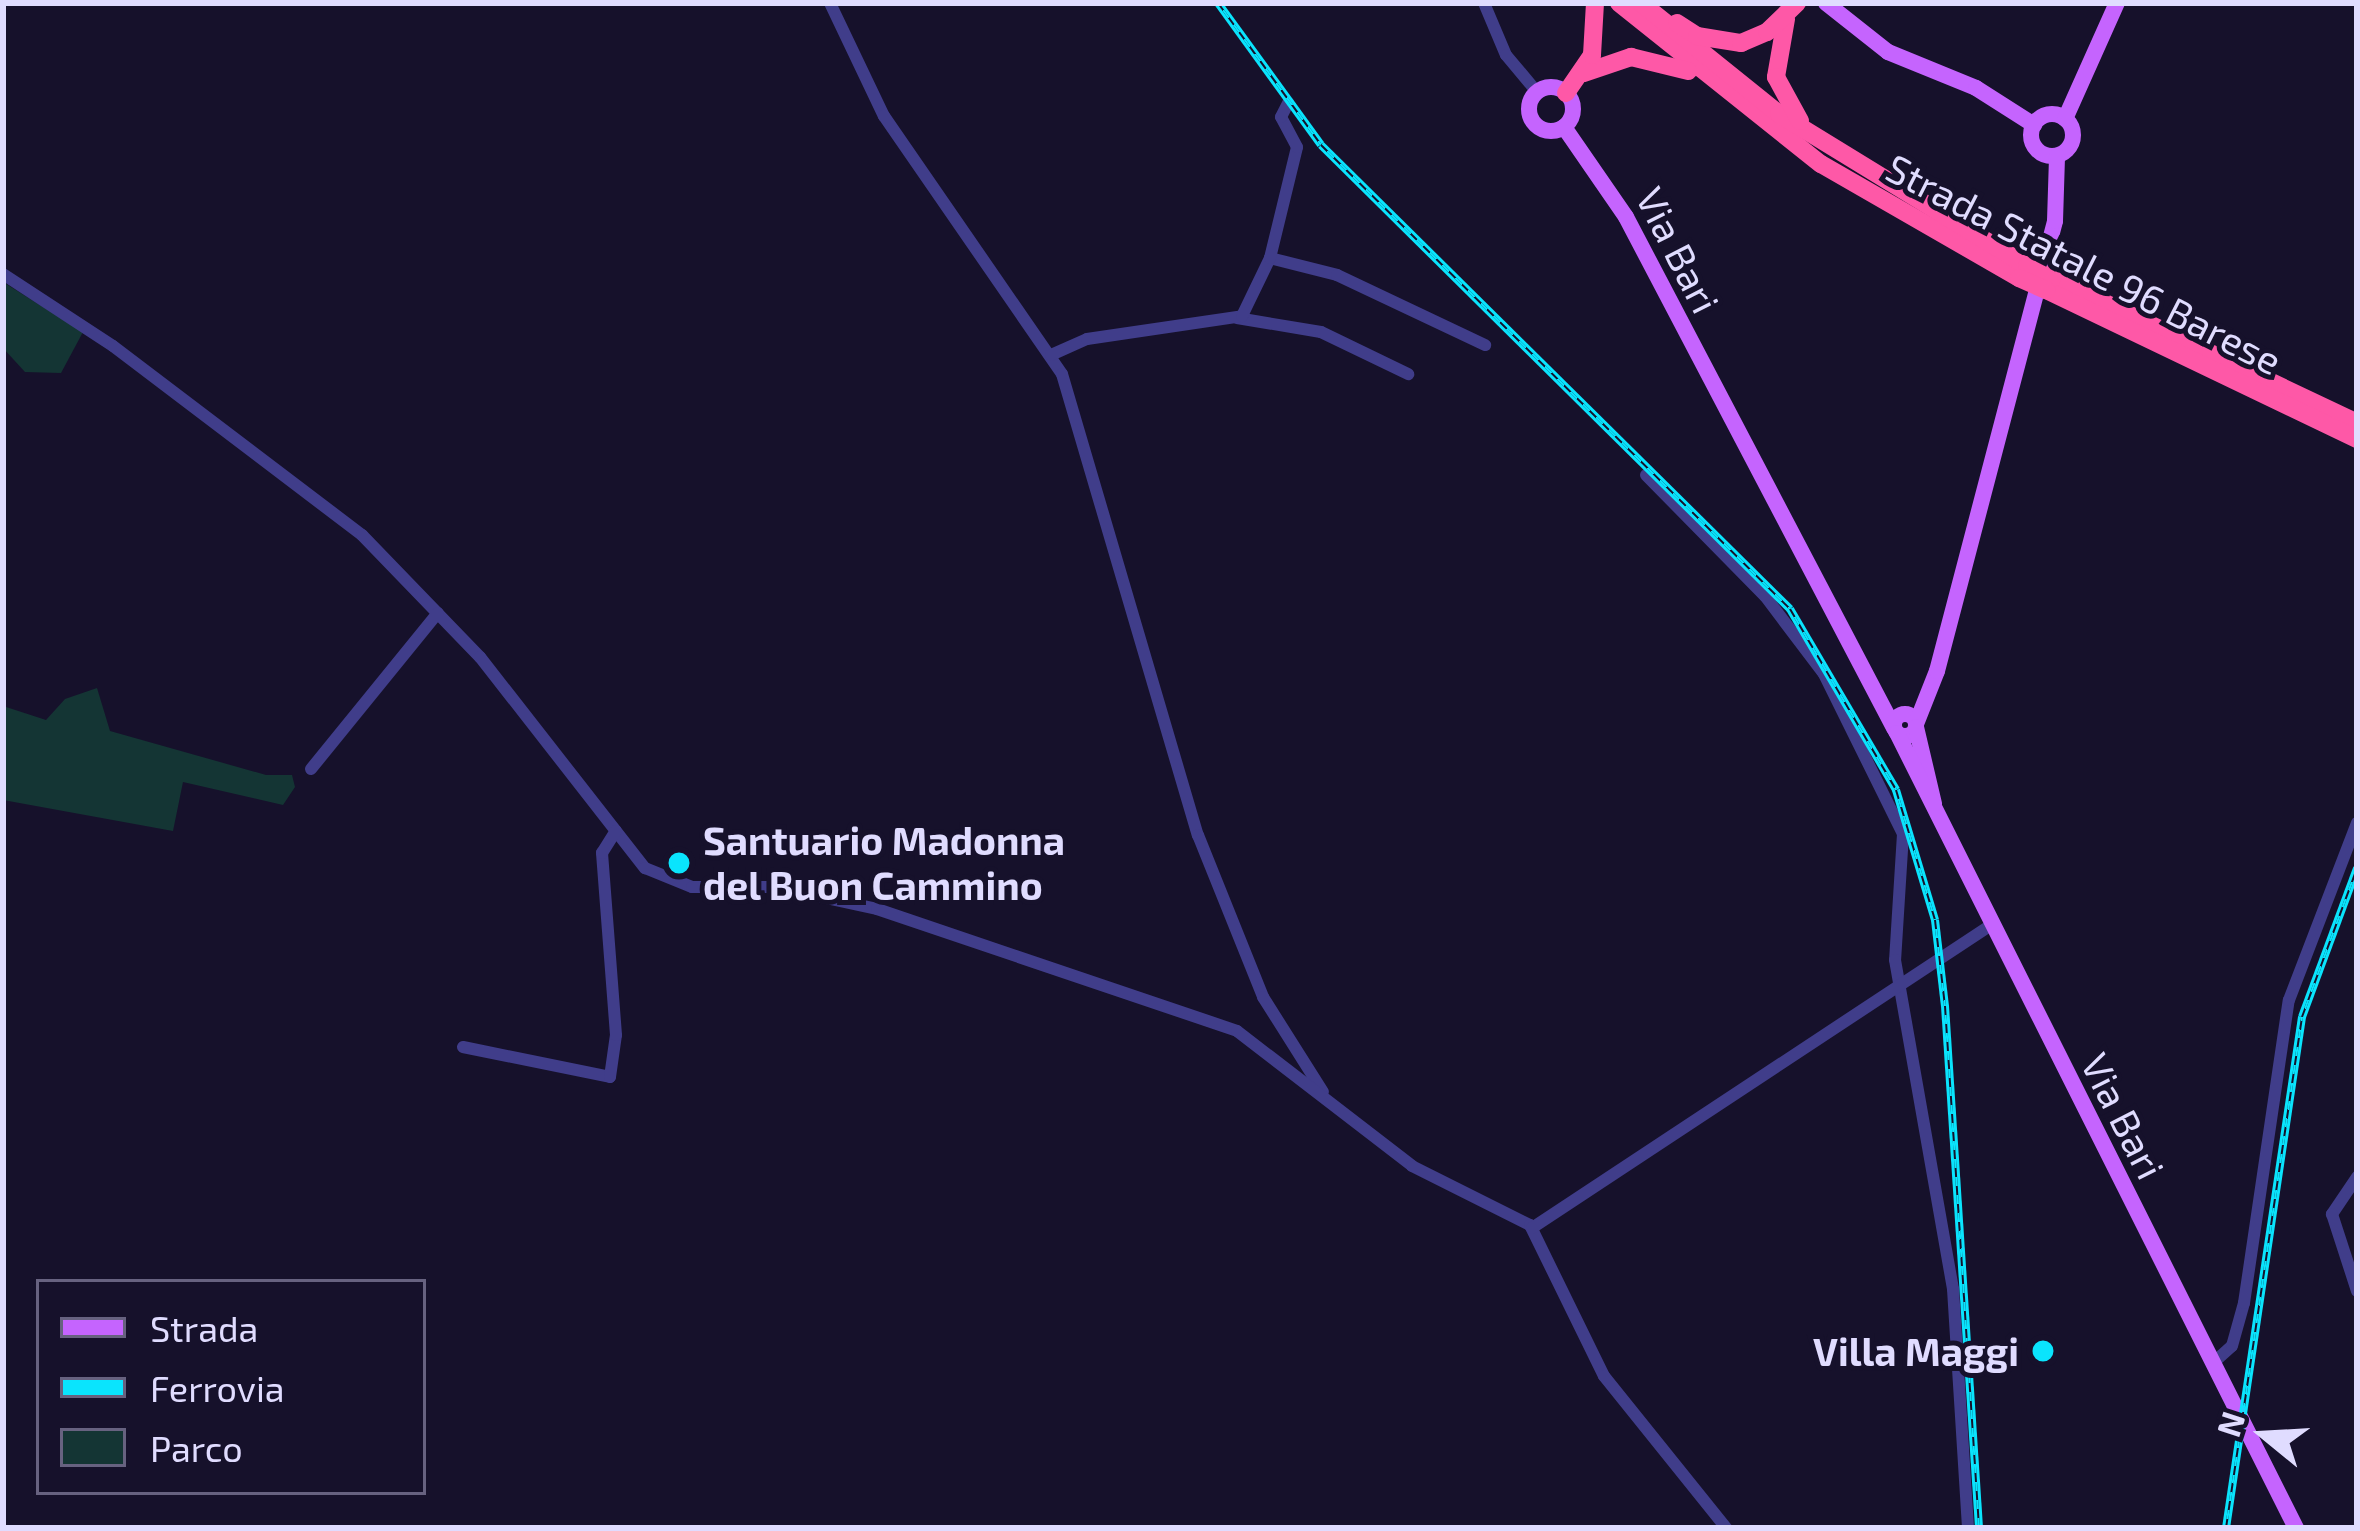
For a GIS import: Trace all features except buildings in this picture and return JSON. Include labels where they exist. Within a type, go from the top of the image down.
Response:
[{"type":"highway","points":[[1566,93],[1584,73],[1597,41],[1595,3]]},
{"type":"highway","name":"Strada Statale 96 Barese","points":[[1618,3],[1702,77],[1821,164],[2023,272],[2357,423]]},
{"type":"highway","name":"Strada Statale 96 Barese","points":[[1641,3],[1712,65],[2023,272]]},
{"type":"highway","points":[[1656,3],[1696,36],[1726,43],[1756,38],[1794,8]]},
{"type":"highway","points":[[1794,8],[1775,60],[1780,91],[1832,147]]},
{"type":"highway","points":[[1584,73],[1646,58],[1702,77]]},
{"type":"highway","name":"Strada Statale 96 Barese","points":[[2049,284],[2357,439]]},
{"type":"main road","points":[[1794,8],[1823,3],[1888,52],[1950,75],[2034,125]]},
{"type":"main road","points":[[1905,723],[1930,689],[2055,220],[2057,156],[2073,136],[2065,119],[2116,3]]},
{"type":"main road","points":[[1537,92],[1566,93],[1573,110],[1564,127]]},
{"type":"main road","name":"Via Bari","points":[[1537,92],[1534,123],[1564,127],[1626,217],[1873,697],[1905,723],[1937,823],[2296,1528]]},
{"type":"main road","points":[[2034,125],[2044,116],[2065,119]]},
{"type":"main road","points":[[2034,125],[2038,151],[2057,156]]},
{"type":"street","points":[[830,3],[884,116],[1051,355],[1082,418],[1172,755],[1214,878],[1263,998],[1326,1098]]},
{"type":"street","name":"Via Bari","points":[[1484,3],[1494,35],[1537,92]]},
{"type":"street","points":[[1238,318],[1270,258],[1297,147],[1281,117],[1288,103]]},
{"type":"street","points":[[1270,258],[1337,275],[1485,344]]},
{"type":"street","points":[[3,274],[321,500],[438,613],[645,868],[668,881],[775,887],[878,909],[1237,1031],[1412,1166],[1532,1228],[1604,1376],[1726,1528]]},
{"type":"street","points":[[1051,355],[1087,339],[1238,318],[1321,332],[1408,374]]},
{"type":"street","points":[[1646,475],[1777,612],[1824,674],[1903,834],[1893,932],[1953,1288],[1968,1528]]},
{"type":"street","points":[[311,770],[438,613]]},
{"type":"street","points":[[2213,1364],[2232,1346],[2244,1303],[2289,1000],[2357,823]]},
{"type":"street","points":[[463,1047],[610,1077],[616,1035],[602,853],[616,831]]},
{"type":"street","points":[[1532,1228],[1988,927]]},
{"type":"street","points":[[2357,1177],[2332,1214],[2357,1291]]},
{"type":"green space","points":[[3,282],[83,332],[61,373],[25,372],[3,348]]},
{"type":"green space","points":[[97,688],[110,731],[266,775],[292,775],[295,787],[283,805],[183,782],[173,831],[3,800],[3,706],[46,720],[65,699]]},
{"type":"railway","points":[[1218,3],[1321,145],[1790,609],[1896,790],[1935,920],[1945,1006],[1979,1528]]},
{"type":"railway","points":[[2226,1528],[2302,1017],[2357,868]]},
{"type":"place","name":"Santuario Madonna del Buon Cammino","points":[[679,863]]},
{"type":"place","name":"Villa Maggi","points":[[2043,1351]]}]
